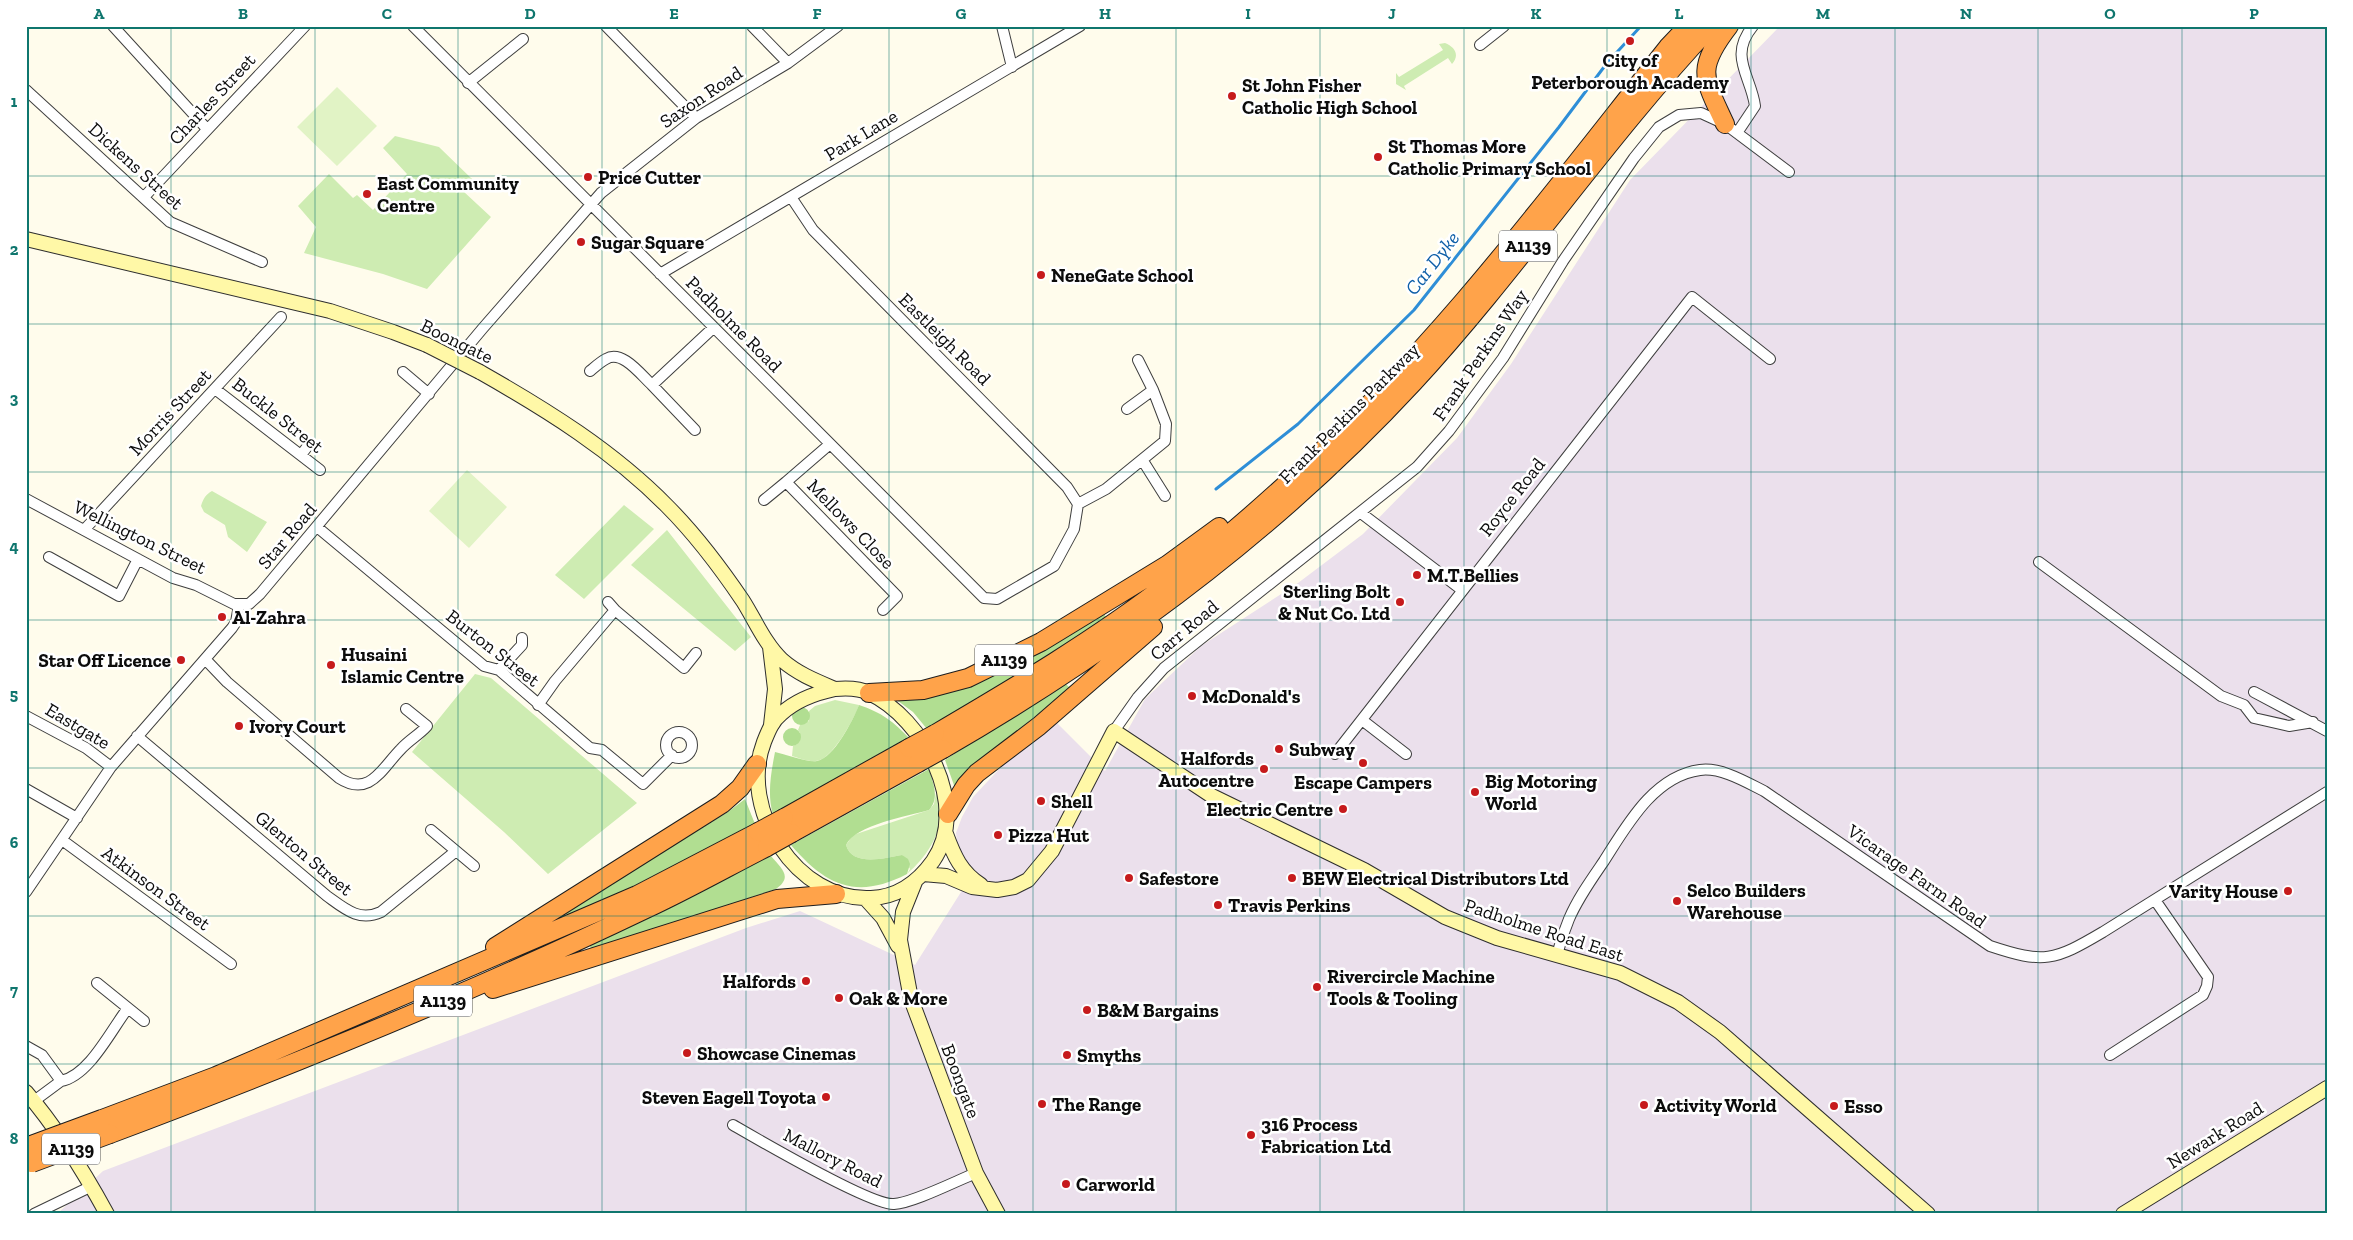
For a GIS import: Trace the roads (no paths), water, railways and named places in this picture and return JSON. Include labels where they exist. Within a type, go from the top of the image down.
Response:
[{"type":"highway","name":"Frank Perkins Parkway","points":[[762,839],[939,741],[1011,689],[1123,634],[1139,622],[1170,582],[1298,473],[1378,395],[1456,310],[1668,47],[1688,26]]},
{"type":"highway","name":"Frank Perkins Parkway","points":[[1139,622],[1178,607],[1204,575],[1265,525],[1337,459],[1413,383],[1503,278],[1630,116],[1711,26]]},
{"type":"highway","points":[[1729,26],[1712,51],[1706,67],[1705,81],[1731,129]]},
{"type":"highway","name":"A1139","points":[[869,693],[923,690],[968,678],[1041,642],[1115,595],[1167,565],[1226,521],[1340,423],[1378,395]]},
{"type":"highway","name":"A1139","points":[[948,814],[966,785],[977,773],[1038,726],[1123,634],[1139,622]]},
{"type":"highway","name":"A1139","points":[[448,977],[722,804],[740,788],[757,764]]},
{"type":"highway","name":"A1139","points":[[28,1158],[106,1127],[216,1076],[637,895],[762,839]]},
{"type":"highway","name":"A1139","points":[[106,1127],[225,1091],[410,1016],[646,909],[762,839]]},
{"type":"highway","name":"A1139","points":[[410,1016],[777,898],[836,894]]},
{"type":"street","name":"Charles Street","points":[[144,197],[305,26]]},
{"type":"street","name":"Padholme Road","points":[[413,26],[468,84],[977,593],[990,600],[997,599],[1054,566],[1074,529],[1078,504]]},
{"type":"street","points":[[606,26],[696,118]]},
{"type":"street","points":[[752,26],[788,63]]},
{"type":"street","name":"Saxon Road","points":[[590,204],[601,193],[696,118],[788,63],[838,26]]},
{"type":"street","points":[[1002,26],[1012,67]]},
{"type":"street","name":"Park Lane","points":[[660,274],[1080,26]]},
{"type":"street","points":[[1480,45],[1504,26]]},
{"type":"street","points":[[1731,129],[1755,106],[1754,91],[1742,69],[1741,50],[1753,26]]},
{"type":"street","points":[[118,28],[207,129]]},
{"type":"street","points":[[468,84],[523,39]]},
{"type":"street","name":"Dickens Street","points":[[26,90],[170,222],[262,262]]},
{"type":"street","name":"Frank Perkins Way","points":[[1361,513],[1417,467],[1449,432],[1503,358],[1562,260],[1634,158],[1659,127],[1679,115],[1701,113],[1731,129],[1788,172]]},
{"type":"street","name":"Eastleigh Road","points":[[791,197],[813,230],[1067,487],[1078,504]]},
{"type":"street","name":"Star Road","points":[[239,604],[244,605],[255,600],[318,528],[590,204]]},
{"type":"street","name":"Boongate","points":[[26,239],[330,311],[427,345],[480,372],[580,433],[649,488],[702,545],[754,619],[770,646],[796,670],[835,689]]},
{"type":"street","name":"Royce Road","points":[[1335,754],[1692,298],[1770,359]]},
{"type":"street","name":"Morris Street","points":[[84,530],[281,317]]},
{"type":"street","points":[[652,385],[713,328]]},
{"type":"street","points":[[590,371],[607,358],[616,356],[624,360],[652,385],[695,430]]},
{"type":"street","points":[[1078,504],[1106,489],[1143,461],[1165,441],[1166,424],[1153,390],[1138,360]]},
{"type":"street","points":[[403,372],[429,394]]},
{"type":"street","name":"Buckle Street","points":[[215,388],[320,470]]},
{"type":"street","points":[[1127,409],[1153,390]]},
{"type":"street","points":[[301,455],[310,443]]},
{"type":"street","name":"Mellows Close","points":[[830,444],[786,482],[897,596],[883,610]]},
{"type":"street","points":[[1143,461],[1165,496]]},
{"type":"street","points":[[764,500],[786,482]]},
{"type":"street","name":"Wellington Street","points":[[26,499],[173,578],[196,584],[239,604]]},
{"type":"street","points":[[1361,513],[1462,590]]},
{"type":"street","name":"Carr Road","points":[[919,878],[946,876],[972,887],[997,890],[1014,888],[1028,880],[1037,871],[1056,842],[1114,731],[1138,697],[1164,668],[1361,513]]},
{"type":"street","name":"Burton Street","points":[[318,528],[484,666],[499,670],[590,748],[602,750],[643,784],[672,755]]},
{"type":"street","points":[[49,558],[119,596],[138,559]]},
{"type":"street","points":[[2039,562],[2221,696],[2244,705],[2254,718],[2289,726],[2313,722]]},
{"type":"street","points":[[608,602],[684,668],[696,653]]},
{"type":"street","points":[[26,892],[111,767],[232,628],[236,622],[239,604]]},
{"type":"street","points":[[538,705],[555,681],[615,610]]},
{"type":"street","points":[[499,670],[522,645],[522,638]]},
{"type":"street","name":"Boongate","points":[[770,646],[776,689],[771,725]]},
{"type":"street","points":[[205,659],[228,682],[346,782],[355,785],[378,777],[392,759],[426,726],[406,709]]},
{"type":"street","points":[[835,689],[853,689],[869,693],[894,709],[924,745],[942,784],[948,814],[946,834],[935,858],[919,878],[896,893],[865,898],[836,894],[804,874],[784,851],[772,833],[760,801],[757,786],[757,764],[771,725],[780,714],[794,704],[809,696],[835,689]]},
{"type":"street","points":[[2254,692],[2327,731]]},
{"type":"street","name":"Eastgate","points":[[26,716],[86,748],[111,767]]},
{"type":"street","points":[[1362,720],[1406,754]]},
{"type":"street","name":"Padholme Road East","points":[[1114,731],[1212,796],[1364,870],[1445,917],[1497,938],[1620,974],[1660,991],[1691,1010],[1735,1044],[1928,1214]]},
{"type":"street","name":"Glenton Street","points":[[137,736],[327,896],[357,916],[372,916],[381,912],[456,851]]},
{"type":"street","points":[[383,751],[392,759]]},
{"type":"street","name":"Vicarage Farm Road","points":[[1557,955],[1568,920],[1580,896],[1629,823],[1647,801],[1664,785],[1683,774],[1702,770],[1736,778],[1764,791],[1977,939],[1990,946],[2018,955],[2049,959],[2076,948],[2327,792]]},
{"type":"street","points":[[26,789],[77,818]]},
{"type":"street","points":[[431,830],[474,866]]},
{"type":"street","points":[[946,834],[957,862],[966,875],[986,888]]},
{"type":"street","name":"Atkinson Street","points":[[62,840],[231,964]]},
{"type":"street","name":"Boongate","points":[[902,956],[902,921],[919,878]]},
{"type":"street","name":"Boongate","points":[[865,898],[883,918],[892,932],[902,956],[911,999],[976,1173],[998,1214]]},
{"type":"street","points":[[2110,1055],[2203,995],[2207,986],[2208,977],[2155,900]]},
{"type":"street","points":[[97,998],[100,986],[144,1021]]},
{"type":"street","points":[[107,1214],[92,1186],[30,1096],[61,1081],[70,1080],[90,1062],[128,1008]]},
{"type":"street","points":[[26,1046],[42,1055],[61,1081]]},
{"type":"street","name":"Newark Road","points":[[2123,1214],[2327,1088]]},
{"type":"street","name":"Mallory Road","points":[[733,1125],[879,1202],[892,1204],[905,1202],[976,1173]]},
{"type":"street","points":[[34,1214],[92,1186]]},
{"type":"waterway","name":"Car Dyke","points":[[1216,489],[1298,424],[1414,310],[1559,127],[1607,63],[1641,26]]},
{"type":"place","name":"City of Peterborough Academy","points":[[1630,41]]},
{"type":"place","name":"St John Fisher Catholic High School","points":[[1232,96]]},
{"type":"place","name":"St Thomas More Catholic Primary School","points":[[1378,157]]},
{"type":"place","name":"Price Cutter","points":[[588,177]]},
{"type":"place","name":"East Community Centre","points":[[367,194]]},
{"type":"place","name":"Sugar Square","points":[[581,242]]},
{"type":"place","name":"NeneGate School","points":[[1041,275]]},
{"type":"place","name":"M.T.Bellies","points":[[1417,575]]},
{"type":"place","name":"Sterling Bolt & Nut Co. Ltd","points":[[1400,602]]},
{"type":"place","name":"Al-Zahra","points":[[222,617]]},
{"type":"place","name":"Star Off Licence","points":[[181,660]]},
{"type":"place","name":"Husaini Islamic Centre","points":[[331,665]]},
{"type":"place","name":"McDonald's","points":[[1192,696]]},
{"type":"place","name":"Ivory Court","points":[[239,726]]},
{"type":"place","name":"Subway","points":[[1279,749]]},
{"type":"place","name":"Escape Campers","points":[[1363,763]]},
{"type":"place","name":"Halfords Autocentre","points":[[1264,769]]},
{"type":"place","name":"Big Motoring World","points":[[1475,792]]},
{"type":"place","name":"Shell","points":[[1041,801]]},
{"type":"place","name":"Electric Centre","points":[[1343,809]]},
{"type":"place","name":"Pizza Hut","points":[[998,835]]},
{"type":"place","name":"Safestore","points":[[1129,878]]},
{"type":"place","name":"BEW Electrical Distributors Ltd","points":[[1292,878]]},
{"type":"place","name":"Varity House","points":[[2288,891]]},
{"type":"place","name":"Selco Builders Warehouse","points":[[1677,901]]},
{"type":"place","name":"Travis Perkins","points":[[1218,905]]},
{"type":"place","name":"Halfords","points":[[806,981]]},
{"type":"place","name":"Rivercircle Machine Tools & Tooling","points":[[1317,987]]},
{"type":"place","name":"Oak & More","points":[[839,998]]},
{"type":"place","name":"B&M Bargains","points":[[1087,1010]]},
{"type":"place","name":"Showcase Cinemas","points":[[687,1053]]},
{"type":"place","name":"Smyths","points":[[1067,1055]]},
{"type":"place","name":"Steven Eagell Toyota","points":[[826,1097]]},
{"type":"place","name":"The Range","points":[[1042,1104]]},
{"type":"place","name":"Activity World","points":[[1644,1105]]},
{"type":"place","name":"Esso","points":[[1834,1106]]},
{"type":"place","name":"316 Process Fabrication Ltd","points":[[1251,1135]]},
{"type":"place","name":"Carworld","points":[[1066,1184]]}]
